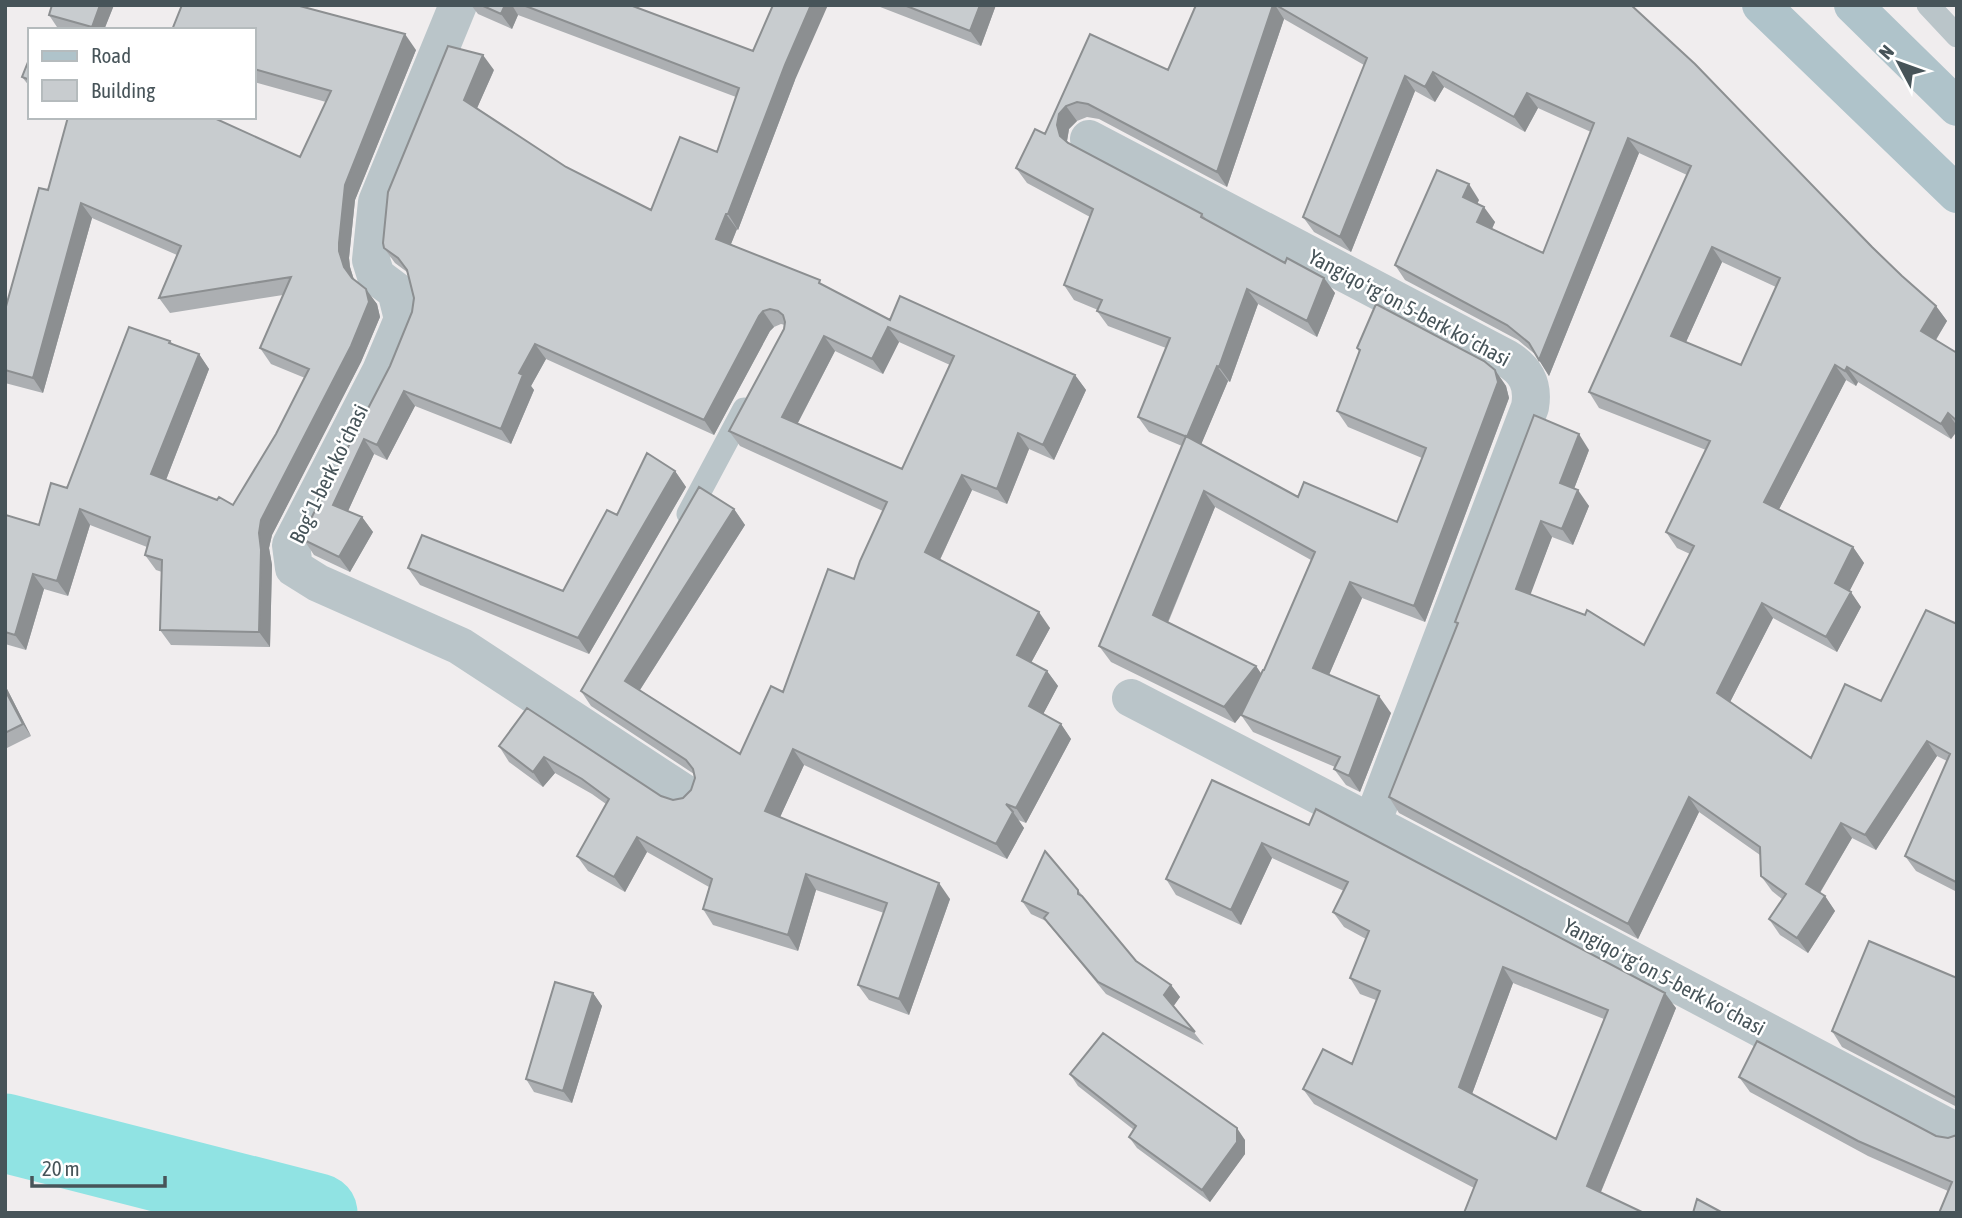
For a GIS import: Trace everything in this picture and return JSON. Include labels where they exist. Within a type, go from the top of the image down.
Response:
[{"type":"main road","points":[[1761,5],[1957,194]]},
{"type":"main road","points":[[1853,5],[1957,107]]},
{"type":"street","name":"Bogʻ 1-berk koʻchasi","points":[[458,5],[377,202],[371,260],[376,276],[396,291],[403,319],[381,370],[291,545],[294,568],[318,583],[460,646],[572,710],[684,793]]},
{"type":"street","name":"Yangiqoʻrgʻon 5-berk koʻchasi","points":[[1089,139],[1506,358],[1524,371],[1529,382],[1532,396],[1530,407],[1372,822]]},
{"type":"street","name":"Yangiqoʻrgʻon 5-berk koʻchasi","points":[[1131,698],[1372,822],[1957,1132]]},
{"type":"lane","points":[[1928,5],[1957,36]]},
{"type":"lane","points":[[674,538],[757,385]]},
{"type":"building","points":[[52,5],[100,5],[92,27],[49,15]]},
{"type":"building","points":[[182,5],[296,5],[405,34],[345,185],[339,251],[344,267],[352,278],[366,289],[369,302],[351,346],[261,520],[259,632],[160,630],[162,560],[145,555],[150,537],[80,509],[57,581],[33,574],[15,635],[5,632],[6,515],[39,525],[51,483],[67,488],[129,327],[199,354],[151,474],[217,500],[219,497],[233,505],[276,434],[309,369],[260,348],[291,277],[159,298],[181,246],[81,203],[33,378],[5,370],[5,310],[39,188],[48,190],[67,119],[216,119],[300,157],[331,91],[256,70],[256,28],[173,28]]},
{"type":"building","points":[[481,5],[505,5],[501,14]]},
{"type":"building","points":[[523,5],[630,5],[753,51],[773,5],[811,5],[716,239],[820,280],[819,283],[890,320],[900,296],[1075,375],[1043,445],[1018,433],[997,489],[962,475],[925,552],[1039,612],[1017,655],[1047,671],[1029,706],[1061,724],[1016,808],[1006,804],[1013,812],[996,844],[793,749],[765,811],[939,883],[899,999],[858,985],[887,903],[806,874],[788,935],[703,909],[712,879],[637,837],[614,877],[577,856],[609,799],[582,779],[544,757],[533,772],[499,746],[527,708],[661,796],[673,800],[683,798],[691,790],[695,778],[693,769],[686,760],[581,691],[699,487],[734,509],[625,681],[740,754],[771,686],[783,692],[828,569],[854,579],[887,502],[729,431],[784,329],[783,315],[778,311],[770,309],[759,316],[704,420],[535,344],[519,373],[523,375],[501,429],[404,391],[377,445],[364,439],[333,505],[362,517],[339,557],[304,540],[303,534],[390,366],[412,312],[414,298],[407,270],[398,258],[384,248],[383,243],[388,192],[448,46],[483,55],[464,100],[566,167],[651,210],[680,137],[717,152],[739,88]],"holes":[[[888,327],[954,356],[902,469],[782,417],[824,336],[872,359]]]},
{"type":"building","points":[[904,5],[980,5],[970,31]]},
{"type":"building","points":[[1196,5],[1273,5],[1217,172],[1088,104],[1077,102],[1066,106],[1059,114],[1057,125],[1060,136],[1068,143],[1202,214],[1201,217],[1285,263],[1287,258],[1324,278],[1307,321],[1247,289],[1219,367],[1217,366],[1187,437],[1138,417],[1170,338],[1097,311],[1102,300],[1064,285],[1093,209],[1016,168],[1035,129],[1045,134],[1090,34],[1168,70]]},
{"type":"building","points":[[1276,5],[1631,5],[1695,64],[1872,247],[1936,306],[1921,331],[1957,353],[1957,421],[1948,413],[1941,424],[1847,367],[1845,371],[1835,365],[1764,502],[1853,547],[1835,583],[1851,592],[1826,637],[1762,603],[1717,693],[1811,758],[1845,684],[1881,701],[1926,610],[1957,624],[1956,882],[1905,856],[1950,754],[1927,741],[1865,835],[1841,823],[1806,884],[1825,896],[1797,938],[1769,919],[1786,894],[1761,876],[1760,847],[1689,797],[1628,924],[1389,797],[1458,623],[1455,622],[1534,415],[1579,434],[1560,483],[1578,490],[1562,529],[1541,521],[1516,589],[1585,615],[1587,610],[1644,645],[1694,546],[1666,532],[1710,441],[1589,392],[1691,166],[1628,138],[1539,360],[1529,343],[1507,325],[1395,265],[1437,170],[1469,184],[1463,197],[1484,207],[1477,222],[1543,253],[1594,123],[1527,93],[1514,117],[1433,72],[1425,87],[1405,76],[1340,237],[1303,217],[1367,58]],"holes":[[[1712,247],[1780,278],[1741,365],[1671,336]]]},
{"type":"building","points":[[28,62],[28,79],[22,77]]},
{"type":"building","points":[[1376,304],[1484,361],[1495,370],[1498,382],[1414,606],[1350,582],[1313,668],[1379,696],[1349,776],[1334,769],[1340,757],[1241,715],[1264,670],[1315,552],[1204,491],[1153,615],[1256,666],[1224,707],[1099,646],[1186,436],[1298,497],[1304,482],[1397,522],[1426,448],[1337,411],[1360,350],[1357,348]]},
{"type":"building","points":[[647,453],[675,471],[578,638],[408,568],[422,535],[563,591],[607,510],[617,515]]},
{"type":"building","points":[[5,690],[23,724],[5,733]]},
{"type":"building","points":[[1212,780],[1309,825],[1316,809],[1665,993],[1587,1186],[1644,1213],[1464,1213],[1477,1180],[1303,1089],[1323,1049],[1352,1064],[1380,991],[1350,978],[1369,931],[1333,912],[1348,882],[1262,843],[1231,910],[1166,879]],"holes":[[[1503,967],[1608,1010],[1556,1139],[1459,1087]]]},
{"type":"building","points":[[1045,851],[1136,961],[1171,985],[1164,995],[1195,1032],[1098,982],[1044,918],[1048,913],[1022,901]]},
{"type":"building","points":[[1869,941],[1957,978],[1957,1098],[1832,1031]]},
{"type":"building","points":[[555,982],[593,993],[563,1091],[526,1079]]},
{"type":"building","points":[[1103,1033],[1237,1128],[1237,1142],[1202,1190],[1129,1137],[1136,1126],[1070,1074]]},
{"type":"building","points":[[1757,1041],[1936,1136],[1948,1138],[1957,1135],[1957,1213],[1939,1213],[1952,1182],[1858,1141],[1739,1077]]},
{"type":"building","points":[[1697,1199],[1723,1213],[1693,1213]]},
{"type":"waterway","points":[[5,1133],[318,1213]]}]
